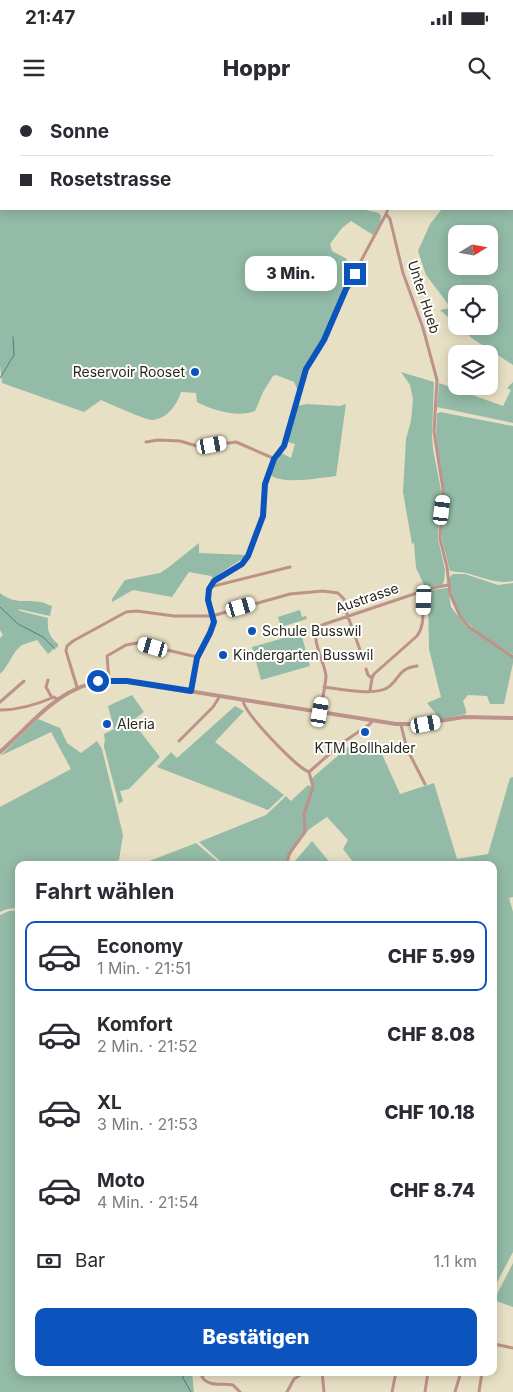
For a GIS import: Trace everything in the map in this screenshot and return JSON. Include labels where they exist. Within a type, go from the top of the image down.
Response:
[{"type":"street","points":[[191,691],[197,658],[214,622],[208,600],[210,587],[219,576],[242,564],[248,556],[263,516],[264,488],[274,459],[284,446],[306,369],[320,349],[346,289],[388,210]]},
{"type":"street","name":"Unter Hueb","points":[[386,214],[390,219],[403,273],[423,328],[437,380],[434,432],[443,489],[440,540],[452,601],[464,622],[480,636],[513,657]]},
{"type":"street","points":[[146,442],[165,440],[200,447],[236,442],[274,459]]},
{"type":"street","points":[[210,587],[290,567]]},
{"type":"street","points":[[370,691],[372,678],[377,671],[421,631],[426,591],[448,585]]},
{"type":"street","points":[[77,687],[66,652],[67,646],[120,614],[131,611],[174,616],[212,616],[290,594],[323,591],[338,593],[342,596],[360,650]]},
{"type":"street","name":"Austrasse","points":[[320,712],[326,676],[315,636],[317,630],[322,625],[420,592]]},
{"type":"street","points":[[109,680],[107,656],[109,653],[130,644],[143,644],[197,658]]},
{"type":"street","points":[[324,687],[355,692],[386,688],[405,669],[417,666]]},
{"type":"street","points":[[366,669],[368,675],[372,678]]},
{"type":"street","points":[[48,680],[46,687],[55,699]]},
{"type":"street","points":[[0,710],[34,705],[55,699],[77,687],[109,680],[243,699],[401,725],[426,724],[464,717],[513,718]]},
{"type":"street","points":[[0,702],[24,681]]},
{"type":"street","points":[[180,741],[213,707],[220,696]]},
{"type":"street","points":[[0,752],[55,699]]},
{"type":"street","points":[[243,699],[244,706],[257,723],[296,763],[309,772],[313,787],[304,814],[305,832],[289,854],[288,861]]},
{"type":"street","points":[[309,772],[342,743],[372,721]]},
{"type":"street","points":[[401,725],[407,749],[425,784]]},
{"type":"street","points":[[497,1345],[513,1348]]},
{"type":"street","points":[[203,1376],[209,1384],[233,1385],[240,1392]]},
{"type":"street","points":[[287,1392],[294,1379],[299,1376]]},
{"type":"street","points":[[322,1376],[324,1392]]},
{"type":"street","points":[[393,1392],[395,1376]]},
{"type":"street","points":[[424,1392],[427,1376]]},
{"type":"street","points":[[454,1392],[460,1376]]},
{"type":"street","points":[[479,1392],[481,1376]]},
{"type":"green space","points":[[0,210],[366,210],[379,213],[381,216],[380,225],[373,235],[351,221],[342,228],[330,244],[332,251],[347,259],[343,269],[354,272],[342,292],[322,342],[309,358],[298,391],[294,382],[276,375],[273,376],[263,392],[255,411],[241,414],[225,412],[197,402],[196,393],[181,392],[171,410],[157,419],[152,420],[136,415],[101,400],[84,412],[2,383],[0,366]]},
{"type":"green space","points":[[441,210],[513,210],[513,365],[498,355],[498,345],[482,345],[468,335],[498,335],[498,285],[448,285],[448,304],[426,275],[418,251],[430,224]]},
{"type":"green space","points":[[448,309],[448,317],[440,310]]},
{"type":"green space","points":[[401,372],[434,382],[432,436],[441,490],[438,539],[445,570],[442,585],[425,587],[416,568],[414,543],[412,544],[403,492],[406,439],[411,421],[413,399],[410,385]]},
{"type":"green space","points":[[513,382],[513,423],[437,407],[439,383],[448,386],[448,395],[472,395],[503,406],[511,390],[507,388]]},
{"type":"green space","points":[[307,404],[340,406],[346,404],[336,476],[302,480],[276,478],[270,475],[281,453],[291,458],[295,444],[287,442],[297,406]]},
{"type":"green space","points":[[440,412],[513,426],[513,581],[498,581],[467,573],[450,571],[442,540],[444,494],[436,435],[437,414]]},
{"type":"green space","points":[[199,543],[199,553],[248,555],[214,579],[211,576],[189,572],[172,597],[133,590],[112,602],[112,599],[125,580],[160,573]]},
{"type":"green space","points":[[453,574],[465,574],[498,585],[513,583],[513,655],[479,633],[462,616],[455,605],[451,593],[449,578]]},
{"type":"green space","points":[[448,588],[451,607],[467,627],[513,658],[513,663],[504,704],[490,704],[487,696],[468,695],[463,701],[466,714],[440,719],[427,703],[441,697],[429,649],[428,593],[431,590]]},
{"type":"green space","points":[[0,593],[15,600],[42,602],[52,606],[50,616],[18,609],[48,618],[49,633],[58,644],[58,647],[48,654],[37,640],[22,645],[0,674],[0,638],[3,635],[0,630]]},
{"type":"green space","points":[[300,610],[302,617],[306,616],[307,619],[281,627],[278,617]]},
{"type":"green space","points":[[301,633],[310,666],[261,680],[252,647]]},
{"type":"green space","points":[[132,695],[144,712],[132,721],[160,757],[129,789],[120,791],[123,801],[119,804],[104,747],[104,734],[114,729],[108,706]]},
{"type":"green space","points":[[235,706],[244,711],[215,742],[284,795],[268,810],[157,767],[171,752],[177,758]]},
{"type":"green space","points":[[38,719],[60,728],[67,743],[81,753],[97,741],[102,749],[123,835],[119,860],[15,861],[15,908],[0,912],[0,807],[71,769],[51,732],[0,756]]},
{"type":"green space","points":[[356,740],[362,751],[381,752],[400,794],[434,783],[457,859],[488,854],[510,778],[513,777],[513,897],[509,898],[513,912],[513,1252],[497,1282],[497,861],[352,861],[343,849],[348,840],[327,817],[303,836],[288,861],[220,861],[199,842],[266,815],[286,796],[291,801],[308,785],[313,787],[311,779]]},
{"type":"green space","points":[[312,841],[329,861],[295,861]]},
{"type":"green space","points":[[196,843],[217,861],[149,861]]},
{"type":"green space","points":[[15,910],[15,1376],[192,1376],[194,1392],[0,1392],[0,915]]},
{"type":"green space","points":[[513,1263],[513,1307],[497,1301],[497,1294]]},
{"type":"waterway","points":[[0,378],[14,355],[13,337]]},
{"type":"waterway","points":[[0,607],[18,624],[43,637],[55,649]]},
{"type":"waterway","points":[[183,1376],[191,1392]]},
{"type":"place","name":"Reservoir Rooset","points":[[195,372]]},
{"type":"place","name":"Schule Busswil","points":[[252,631]]},
{"type":"place","name":"Kindergarten Busswil","points":[[223,655]]},
{"type":"place","name":"Aleria","points":[[107,724]]},
{"type":"place","name":"KTM Bollhalder","points":[[365,732]]},
{"type":"route","points":[[98,681],[127,681],[191,691],[197,658],[214,622],[207,594],[219,576],[246,561],[263,516],[265,484],[274,459],[284,446],[306,369],[320,349],[346,289],[355,274]]}]
